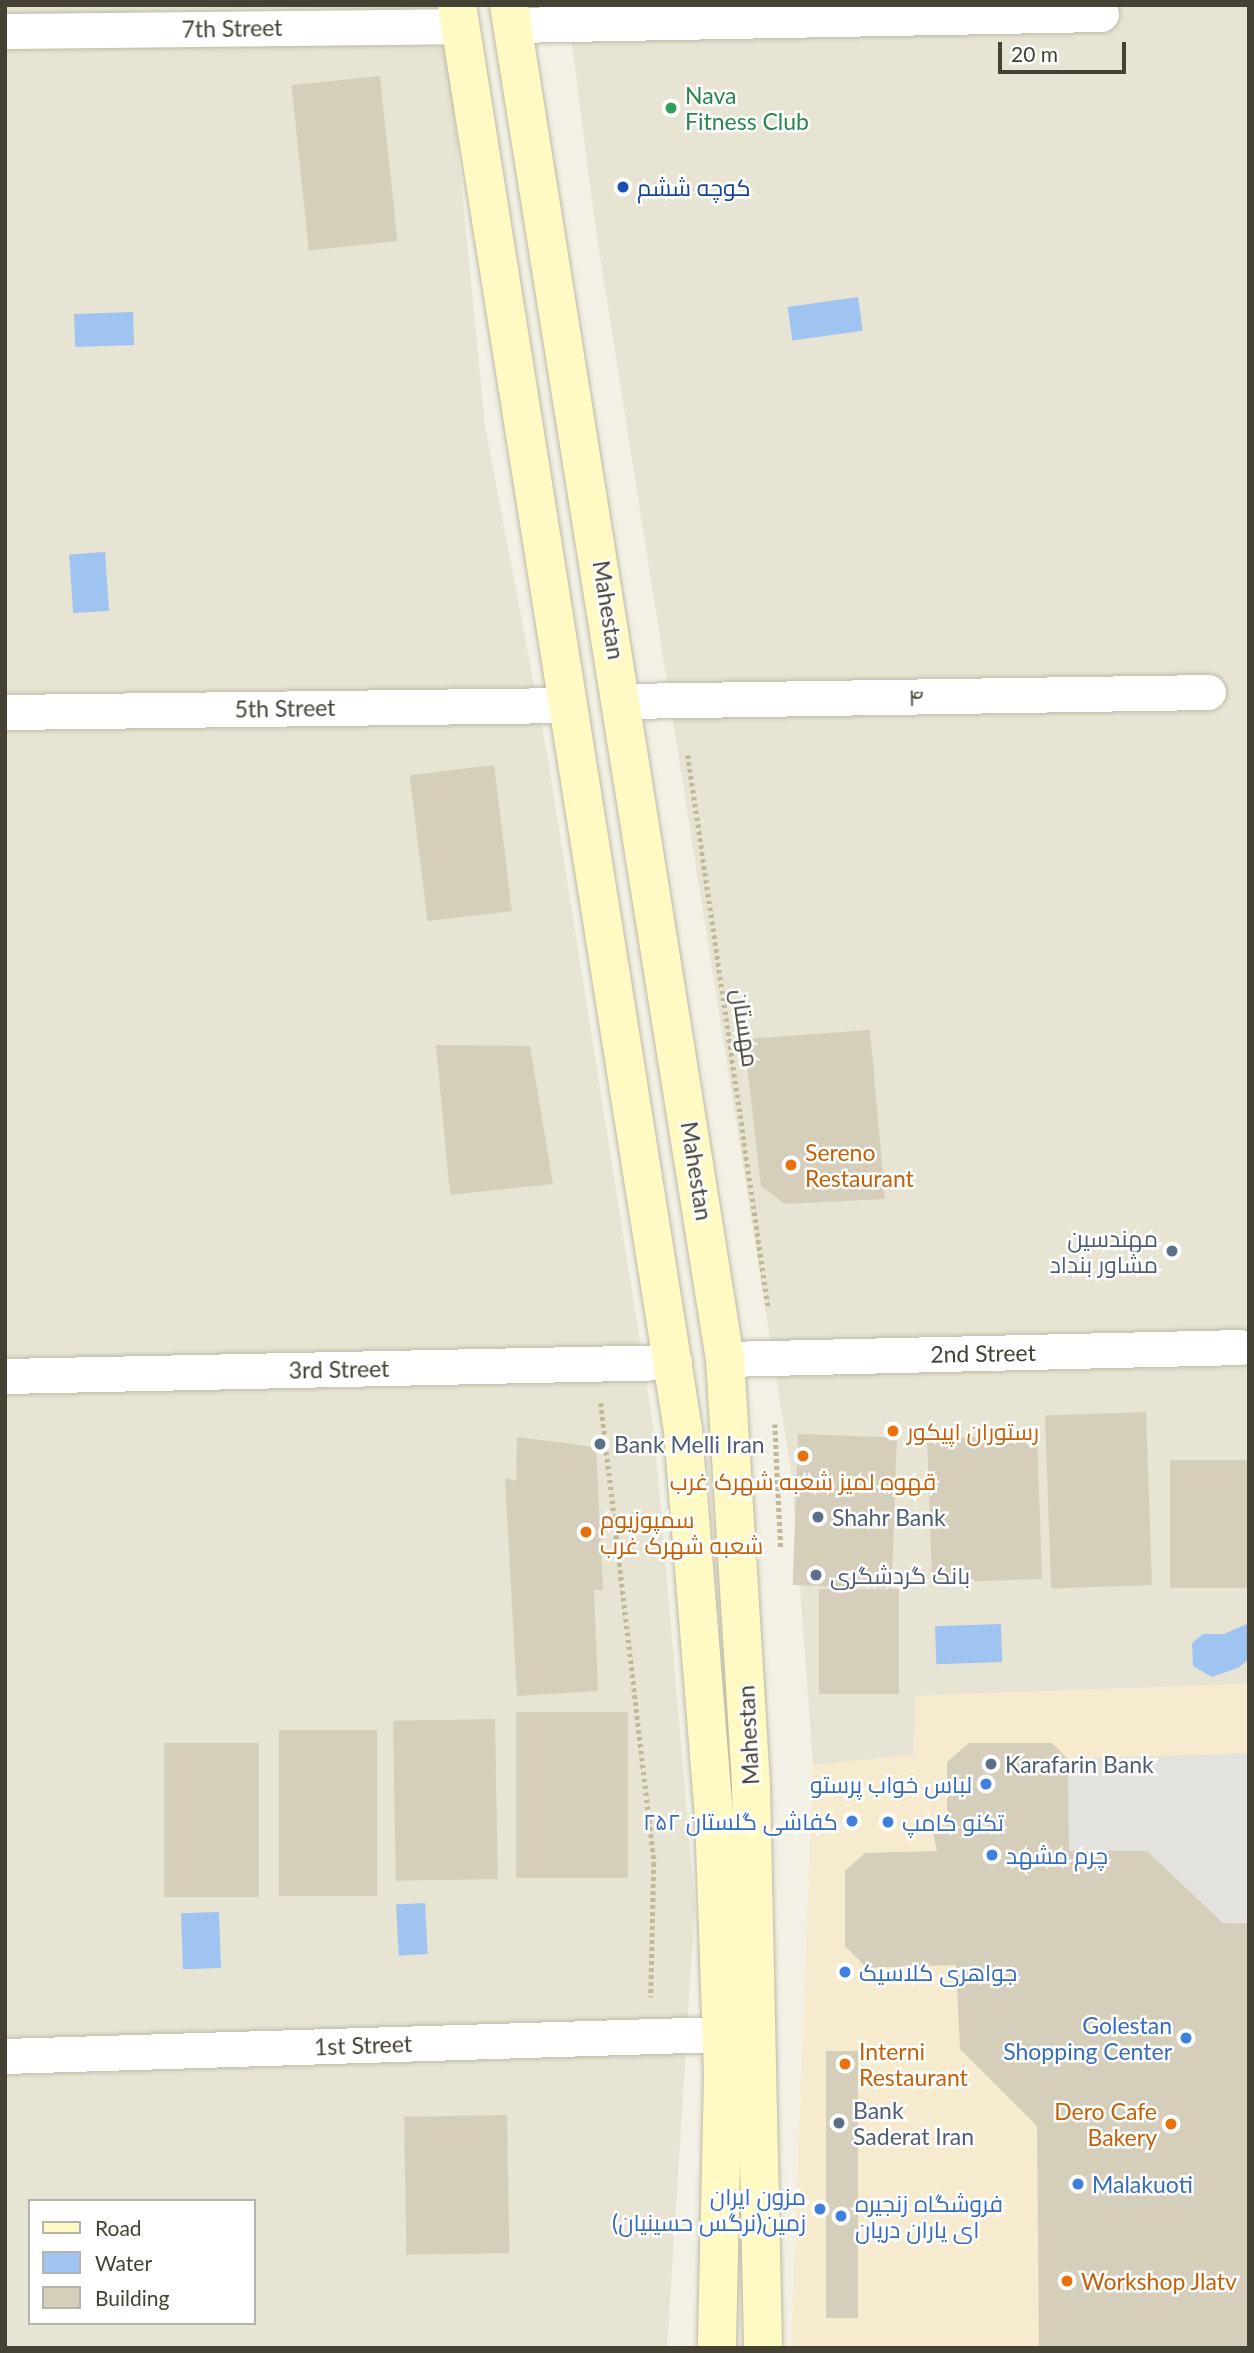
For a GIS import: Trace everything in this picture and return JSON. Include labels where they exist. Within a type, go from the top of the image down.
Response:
[{"type":"street","points":[[763,2344],[718,2340],[739,2034],[712,1790],[674,1362],[566,705],[458,15],[1101,14]]},
{"type":"street","name":"7th Street","points":[[5,31],[458,15]]},
{"type":"street","name":"Mahestan","points":[[511,15],[624,701],[726,1359],[751,1787],[739,2034],[763,2344]]},
{"type":"street","name":"۴","points":[[624,701],[1208,692]]},
{"type":"street","points":[[566,705],[624,701]]},
{"type":"street","name":"5th Street","points":[[5,712],[566,705]]},
{"type":"street","name":"2nd Street","points":[[726,1359],[1240,1347]]},
{"type":"street","points":[[674,1362],[726,1359]]},
{"type":"street","name":"3rd Street","points":[[5,1376],[674,1362]]},
{"type":"street","points":[[712,1790],[751,1787]]},
{"type":"street","name":"1st Street","points":[[5,2056],[739,2034]]},
{"type":"path","name":"مهستان","points":[[688,755],[768,1306]]},
{"type":"path","points":[[601,1402],[653,1863],[651,2005]]},
{"type":"shaded area","points":[[5,5],[444,5],[485,426],[548,759],[654,1430],[695,1906],[667,2348],[5,2348]]},
{"type":"shaded area","points":[[567,5],[1249,5],[1249,1684],[915,1696],[915,1755],[813,1765],[792,1478],[595,224]]},
{"type":"shaded area","points":[[1249,1684],[1249,2348],[791,2348],[813,1765],[914,1755],[915,1696]]},
{"type":"shaded area","points":[[1249,1753],[1249,1921],[1223,1923],[1147,1851],[1069,1851],[1068,1759]]},
{"type":"water","points":[[858,297],[863,331],[792,341],[788,307]]},
{"type":"water","points":[[133,312],[134,345],[75,347],[74,314]]},
{"type":"water","points":[[105,552],[109,611],[73,613],[69,555]]},
{"type":"water","points":[[1249,1623],[1249,1659],[1238,1668],[1212,1677],[1193,1666],[1192,1643],[1203,1634],[1224,1634]]},
{"type":"water","points":[[1001,1624],[1002,1662],[936,1664],[935,1626]]},
{"type":"water","points":[[425,1903],[428,1954],[399,1955],[396,1905]]},
{"type":"water","points":[[219,1912],[221,1968],[183,1969],[181,1913]]},
{"type":"building","points":[[380,76],[397,241],[309,250],[291,85]]},
{"type":"building","points":[[494,765],[512,911],[428,921],[410,775]]},
{"type":"building","points":[[870,1030],[885,1199],[785,1204],[761,1186],[744,1039]]},
{"type":"building","points":[[436,1045],[530,1046],[553,1184],[450,1195]]},
{"type":"building","points":[[1146,1412],[1152,1585],[1051,1588],[1045,1416]]},
{"type":"building","points":[[798,1434],[897,1437],[892,1588],[793,1585]]},
{"type":"building","points":[[1037,1435],[1042,1579],[932,1583],[927,1439]]},
{"type":"building","points":[[517,1437],[596,1447],[603,1590],[594,1590],[598,1691],[517,1696],[505,1478],[516,1481]]},
{"type":"building","points":[[1170,1460],[1249,1460],[1249,1588],[1170,1588]]},
{"type":"building","points":[[819,1589],[899,1589],[899,1694],[819,1694]]},
{"type":"building","points":[[516,1712],[628,1712],[628,1878],[516,1878]]},
{"type":"building","points":[[495,1719],[498,1879],[396,1881],[393,1721]]},
{"type":"building","points":[[279,1730],[377,1730],[377,1896],[279,1896]]},
{"type":"building","points":[[164,1743],[259,1743],[259,1897],[164,1897]]},
{"type":"building","points":[[969,1743],[1052,1743],[1068,1759],[1069,1851],[1147,1851],[1223,1923],[1249,1923],[1249,2348],[1039,2348],[1037,2126],[960,2049],[956,1965],[867,1968],[845,1946],[845,1871],[865,1853],[937,1851],[932,1829],[947,1823],[947,1762]]},
{"type":"building","points":[[826,2051],[858,2051],[858,2318],[826,2318]]},
{"type":"building","points":[[507,2115],[509,2253],[406,2255],[404,2117]]},
{"type":"place","name":"Nava Fitness Club","points":[[671,108]]},
{"type":"place","name":"کوچه ششم","points":[[623,187]]},
{"type":"place","name":"Sereno Restaurant","points":[[791,1165]]},
{"type":"place","name":"مهندسین مشاور بنداد","points":[[1172,1251]]},
{"type":"place","name":"رستوران اپیکور","points":[[893,1431]]},
{"type":"place","name":"Bank Melli Iran","points":[[600,1444]]},
{"type":"place","name":"قهوه لمیز شعبه شهرک غرب","points":[[803,1456]]},
{"type":"place","name":"Shahr Bank","points":[[818,1517]]},
{"type":"place","name":"سمپوزیوم شعبه شهرک غرب","points":[[586,1532]]},
{"type":"place","name":"بانک گردشگری","points":[[816,1575]]},
{"type":"place","name":"Karafarin Bank","points":[[991,1764]]},
{"type":"place","name":"لباس خواب پرستو","points":[[986,1784]]},
{"type":"place","name":"کفاشی گلستان ۲۵۲","points":[[852,1821]]},
{"type":"place","name":"تکنو کامپ","points":[[888,1822]]},
{"type":"place","name":"چرم مشهد","points":[[992,1855]]},
{"type":"place","name":"جواهری کلاسیک","points":[[845,1972]]},
{"type":"place","name":"Golestan Shopping Center","points":[[1186,2038]]},
{"type":"place","name":"Interni Restaurant","points":[[845,2064]]},
{"type":"place","name":"Bank Saderat Iran","points":[[839,2123]]},
{"type":"place","name":"Dero Cafe Bakery","points":[[1171,2124]]},
{"type":"place","name":"Malakuoti","points":[[1078,2184]]},
{"type":"place","name":"مزون ایران زمین(نرگس حسینیان)","points":[[820,2209]]},
{"type":"place","name":"فروشگاه زنجیره ای یاران دریان","points":[[841,2216]]},
{"type":"place","name":"Workshop Jlatv","points":[[1067,2281]]}]
